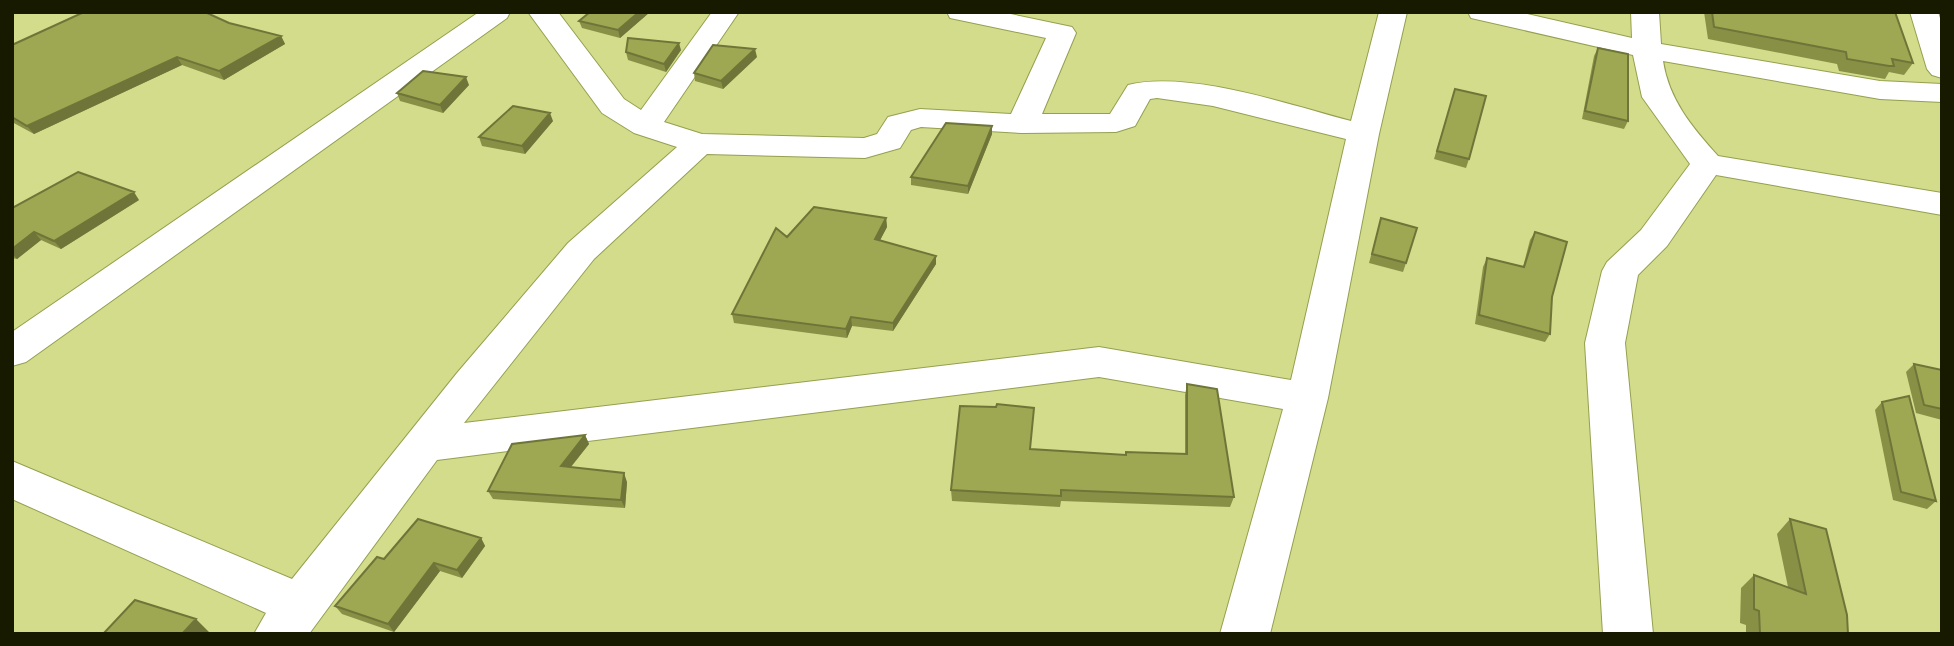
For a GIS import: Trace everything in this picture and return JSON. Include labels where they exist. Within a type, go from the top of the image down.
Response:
[{"type":"street","points":[[12,352],[497,12]]},
{"type":"street","points":[[541,12],[613,106],[645,126],[699,144],[865,148],[889,141],[900,124],[920,118],[1022,124],[1116,123],[1124,119],[1139,91],[1161,88],[1274,111],[1363,134]]},
{"type":"street","points":[[645,126],[726,12]]},
{"type":"street","points":[[960,12],[1069,23],[1022,124]]},
{"type":"street","points":[[1245,634],[1307,398],[1363,134],[1394,12]]},
{"type":"street","points":[[1481,12],[1647,50],[1880,90],[1942,93]]},
{"type":"street","points":[[1645,12],[1647,50],[1654,89],[1684,136],[1707,164],[1942,204]]},
{"type":"street","points":[[1924,12],[1942,69]]},
{"type":"street","points":[[12,479],[291,620],[471,384],[581,251],[699,144]]},
{"type":"street","points":[[1628,634],[1605,343],[1620,271],[1654,237],[1707,164]]},
{"type":"street","points":[[425,445],[1099,362],[1307,398]]},
{"type":"building","points":[[84,12],[205,12],[229,23],[281,36],[219,71],[177,57],[27,126],[12,117],[12,45]]},
{"type":"building","points":[[590,12],[639,12],[618,30],[579,21]]},
{"type":"building","points":[[1712,12],[1895,12],[1913,63],[1892,59],[1894,66],[1889,66],[1847,59],[1846,52],[1714,27]]},
{"type":"building","points":[[628,38],[679,43],[664,64],[626,52]]},
{"type":"building","points":[[713,45],[755,49],[721,81],[694,73]]},
{"type":"building","points":[[1598,48],[1628,54],[1628,121],[1585,111]]},
{"type":"building","points":[[423,71],[466,77],[440,105],[397,93]]},
{"type":"building","points":[[1455,89],[1486,96],[1469,159],[1437,151]]},
{"type":"building","points":[[513,106],[550,113],[522,146],[479,137]]},
{"type":"building","points":[[946,123],[992,126],[968,186],[911,177]]},
{"type":"building","points":[[78,172],[134,192],[54,241],[34,232],[12,249],[12,208]]},
{"type":"building","points":[[814,207],[886,218],[875,239],[936,256],[893,323],[851,317],[846,329],[732,314],[776,228],[787,237]]},
{"type":"building","points":[[1381,218],[1417,228],[1406,263],[1372,254]]},
{"type":"building","points":[[1535,232],[1567,242],[1552,297],[1550,334],[1479,315],[1487,258],[1524,267]]},
{"type":"building","points":[[1914,364],[1942,370],[1942,409],[1924,405]]},
{"type":"building","points":[[1187,384],[1217,389],[1234,497],[1061,490],[1061,496],[951,490],[960,406],[996,407],[997,404],[1034,408],[1030,449],[1126,455],[1126,452],[1187,454]]},
{"type":"building","points":[[1909,396],[1936,501],[1901,492],[1882,402]]},
{"type":"building","points":[[585,435],[561,466],[624,473],[621,500],[488,491],[512,444]]},
{"type":"building","points":[[418,519],[481,538],[457,570],[434,563],[388,624],[335,606],[377,557],[384,559]]},
{"type":"building","points":[[1790,519],[1826,529],[1847,615],[1848,634],[1760,634],[1759,611],[1754,609],[1754,575],[1806,594]]},
{"type":"building","points":[[135,600],[196,619],[182,634],[103,634]]}]
